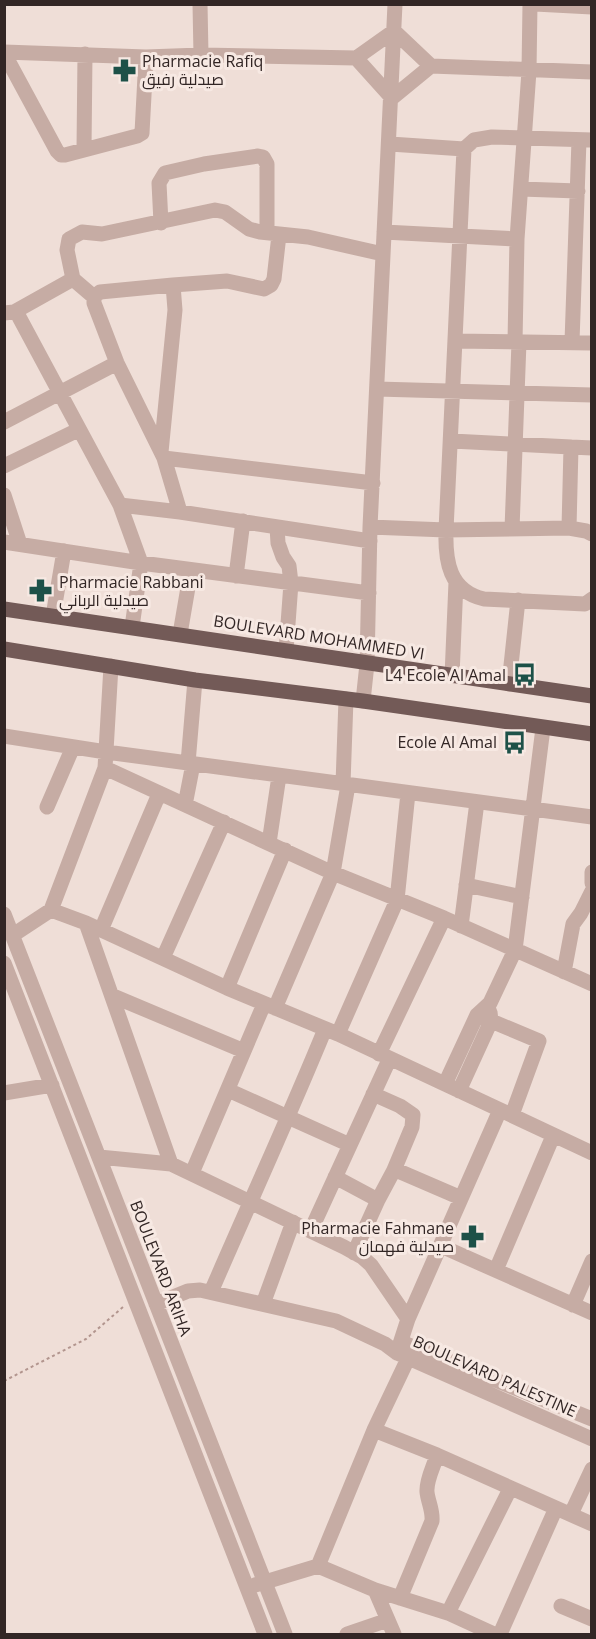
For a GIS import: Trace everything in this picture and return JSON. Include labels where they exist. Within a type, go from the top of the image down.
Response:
[{"type":"main road","name":"BOULEVARD MOHAMMED VI","points":[[4,609],[591,696]]},
{"type":"main road","points":[[4,649],[195,680],[363,701],[591,734]]},
{"type":"street","points":[[200,4],[201,55]]},
{"type":"street","points":[[363,701],[367,663],[370,534],[395,4]]},
{"type":"street","points":[[512,529],[519,393],[517,239],[530,71],[530,4]]},
{"type":"street","points":[[535,4],[585,6]]},
{"type":"street","points":[[146,57],[142,133],[61,155],[4,52],[146,57],[201,55],[356,58],[394,31]]},
{"type":"street","points":[[394,31],[431,66],[591,72]]},
{"type":"street","points":[[88,148],[90,54]]},
{"type":"street","points":[[356,58],[392,98]]},
{"type":"street","points":[[392,98],[431,66]]},
{"type":"street","points":[[452,676],[456,582],[447,560],[446,530],[464,149],[469,143],[481,138],[585,140],[578,192],[584,217],[572,342]]},
{"type":"street","points":[[390,144],[464,149]]},
{"type":"street","points":[[94,297],[100,292],[221,281],[264,289],[271,285],[274,279],[273,234],[266,159],[258,156],[204,164],[165,173],[159,183],[161,223]]},
{"type":"street","points":[[521,189],[578,192]]},
{"type":"street","points":[[180,512],[163,455],[117,363],[94,303],[94,297],[73,279],[67,250],[69,238],[82,232],[102,234],[215,210],[225,212],[249,229],[308,237],[383,254]]},
{"type":"street","points":[[384,232],[517,239]]},
{"type":"street","points":[[9,313],[73,279]]},
{"type":"street","points":[[163,455],[175,310],[173,285]]},
{"type":"street","points":[[9,313],[18,315],[120,505],[141,563],[132,627]]},
{"type":"street","points":[[455,341],[591,343]]},
{"type":"street","points":[[4,422],[117,363]]},
{"type":"street","points":[[377,389],[591,395]]},
{"type":"street","points":[[4,466],[78,430]]},
{"type":"street","points":[[452,441],[591,448]]},
{"type":"street","points":[[569,528],[571,447]]},
{"type":"street","points":[[163,455],[373,483]]},
{"type":"street","points":[[4,495],[20,544]]},
{"type":"street","points":[[120,505],[277,527],[370,534],[569,528],[591,534]]},
{"type":"street","points":[[236,576],[243,521]]},
{"type":"street","points":[[277,527],[278,543],[289,566],[291,583],[285,651]]},
{"type":"street","points":[[4,542],[191,570],[369,593]]},
{"type":"street","points":[[53,616],[64,551]]},
{"type":"street","points":[[180,634],[191,570]]},
{"type":"street","points":[[456,582],[471,596],[484,599],[585,604],[591,599]]},
{"type":"street","points":[[509,684],[518,600]]},
{"type":"street","points":[[13,935],[51,910],[105,768],[111,666]]},
{"type":"street","points":[[185,805],[191,764],[195,680]]},
{"type":"street","points":[[192,1173],[244,1051],[269,1006],[333,873],[346,784],[346,699]]},
{"type":"street","points":[[459,1091],[484,1018],[515,950],[543,728]]},
{"type":"street","points":[[4,736],[191,764],[591,817]]},
{"type":"street","points":[[47,807],[73,747]]},
{"type":"street","points":[[105,768],[333,873],[444,918],[591,984]]},
{"type":"street","points":[[270,843],[279,776]]},
{"type":"street","points":[[212,1292],[249,1202],[397,900],[408,793]]},
{"type":"street","points":[[101,930],[159,794]]},
{"type":"street","points":[[461,926],[477,802]]},
{"type":"street","points":[[163,958],[224,822]]},
{"type":"street","points":[[227,988],[285,850]]},
{"type":"street","points":[[591,872],[591,884]]},
{"type":"street","points":[[466,885],[522,897]]},
{"type":"street","points":[[564,972],[573,924],[591,891]]},
{"type":"street","points":[[51,910],[86,923],[227,988],[331,1032],[591,1153]]},
{"type":"street","name":"BOULEVARD ARIHA","points":[[4,914],[285,1635]]},
{"type":"street","points":[[311,1230],[373,1094],[384,1057],[444,918]]},
{"type":"street","points":[[86,923],[171,1164]]},
{"type":"street","points":[[4,963],[265,1635]]},
{"type":"street","points":[[113,996],[244,1051]]},
{"type":"street","points":[[445,1084],[484,1018]]},
{"type":"street","points":[[318,1566],[374,1430],[401,1349],[408,1319],[461,1198],[506,1113],[539,1041],[484,1018]]},
{"type":"street","points":[[4,1093],[52,1085]]},
{"type":"street","points":[[228,1090],[350,1144]]},
{"type":"street","points":[[354,1253],[412,1127],[413,1115],[400,1106],[373,1094]]},
{"type":"street","points":[[496,1270],[553,1136]]},
{"type":"street","points":[[99,1157],[171,1164],[311,1230],[354,1253],[370,1265],[408,1319]]},
{"type":"street","points":[[394,1170],[399,1170],[461,1198]]},
{"type":"street","points":[[335,1177],[378,1200]]},
{"type":"street","points":[[263,1304],[293,1222]]},
{"type":"street","points":[[441,1246],[591,1313]]},
{"type":"street","points":[[573,1305],[591,1261]]},
{"type":"street","name":"BOULEVARD PALESTINE","points":[[156,1305],[188,1292],[200,1290],[336,1321],[591,1438]]},
{"type":"street","name":"BOULEVARD PALESTINE","points":[[401,1349],[591,1419]]},
{"type":"street","points":[[374,1430],[437,1455],[591,1524]]},
{"type":"street","points":[[400,1598],[432,1521],[427,1486],[437,1455]]},
{"type":"street","points":[[571,1514],[591,1470]]},
{"type":"street","points":[[448,1613],[510,1489]]},
{"type":"street","points":[[500,1635],[556,1508]]},
{"type":"street","points":[[247,1588],[318,1566],[375,1590],[448,1613],[494,1635]]},
{"type":"street","points":[[375,1590],[394,1635]]},
{"type":"street","points":[[561,1606],[591,1619]]},
{"type":"street","points":[[347,1635],[387,1620]]},
{"type":"path","points":[[4,1381],[86,1339],[125,1305]]},
{"type":"place","name":"Pharmacie Rafiq صيدلية رفيق","points":[[124,70]]},
{"type":"place","name":"Pharmacie Rabbani صيدلية الرباني","points":[[41,591]]},
{"type":"place","name":"L4 Ecole Al Amal","points":[[524,675]]},
{"type":"place","name":"Ecole Al Amal","points":[[515,742]]},
{"type":"place","name":"Pharmacie Fahmane صيدلية فهمان","points":[[472,1237]]}]
